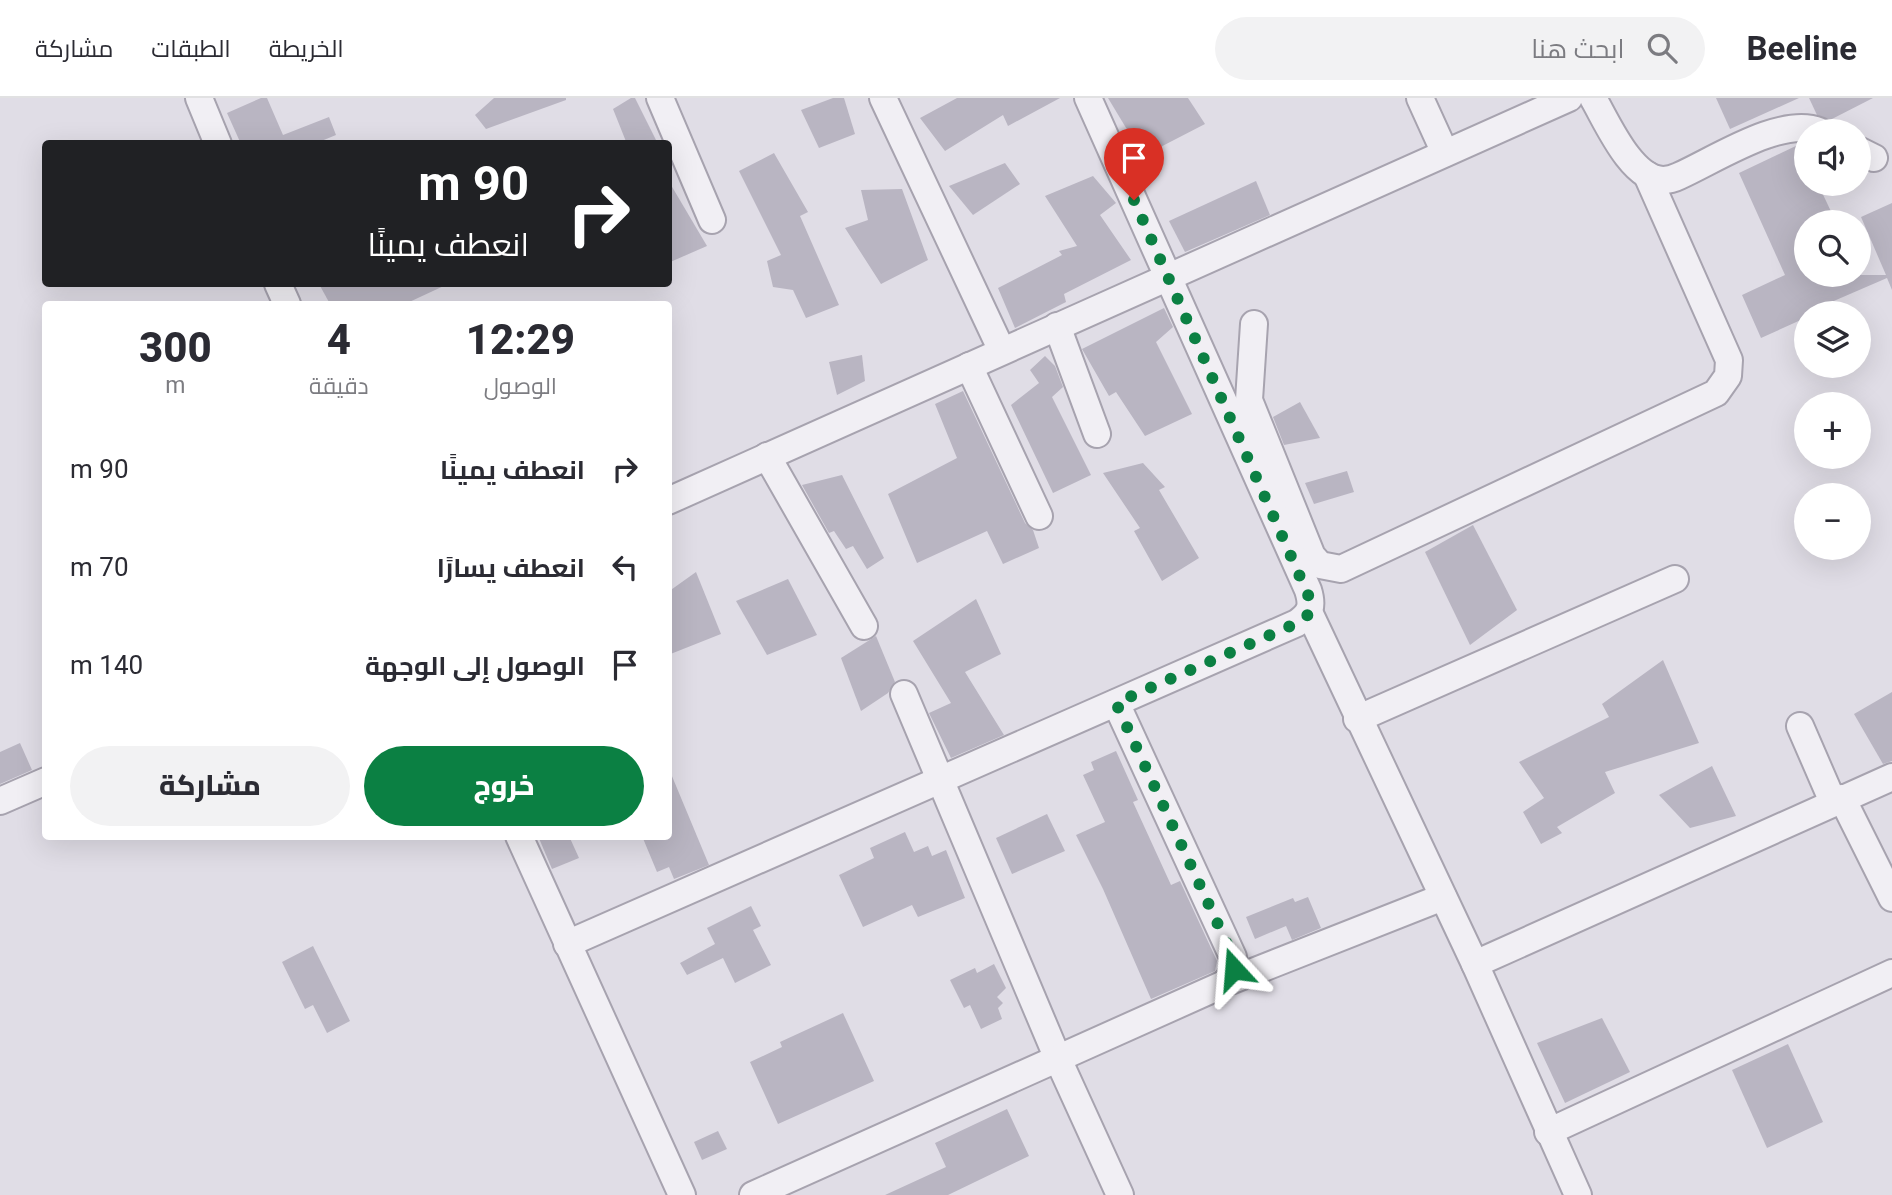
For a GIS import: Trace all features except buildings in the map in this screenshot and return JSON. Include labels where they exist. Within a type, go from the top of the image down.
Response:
[{"type":"street","points":[[199,98],[216,140]]},
{"type":"street","points":[[660,98],[712,220]]},
{"type":"street","points":[[883,98],[1002,351]]},
{"type":"street","points":[[567,944],[1297,623],[1309,612],[1312,604],[1308,590],[1088,98]]},
{"type":"street","points":[[1420,98],[1445,153]]},
{"type":"street","points":[[672,498],[1569,98]]},
{"type":"street","points":[[1593,98],[1628,159],[1647,175],[1662,180],[1679,176],[1779,130],[1794,128]]},
{"type":"street","points":[[1254,324],[1249,401],[1312,556],[1320,565],[1341,569],[1716,393],[1728,376],[1729,360],[1647,175]]},
{"type":"street","points":[[1057,326],[1097,434]]},
{"type":"street","points":[[969,366],[1039,516]]},
{"type":"street","points":[[767,456],[864,626]]},
{"type":"street","points":[[1357,719],[1675,579]]},
{"type":"street","points":[[1309,612],[1357,719],[1475,964],[1578,1195]]},
{"type":"street","points":[[904,694],[1058,1059],[1119,1195]]},
{"type":"street","points":[[1116,703],[1233,957],[1234,969],[1225,984]]},
{"type":"street","points":[[1800,726],[1892,898]]},
{"type":"street","points":[[1475,964],[1892,777]]},
{"type":"street","points":[[0,801],[42,783]]},
{"type":"street","points":[[521,840],[681,1195]]},
{"type":"street","points":[[753,1195],[1225,984],[1443,897]]},
{"type":"street","points":[[1548,1132],[1892,973]]},
{"type":"route","points":[[1134,200],[1312,604],[1307,616],[1297,623],[1116,703],[1233,957],[1234,969]]}]
